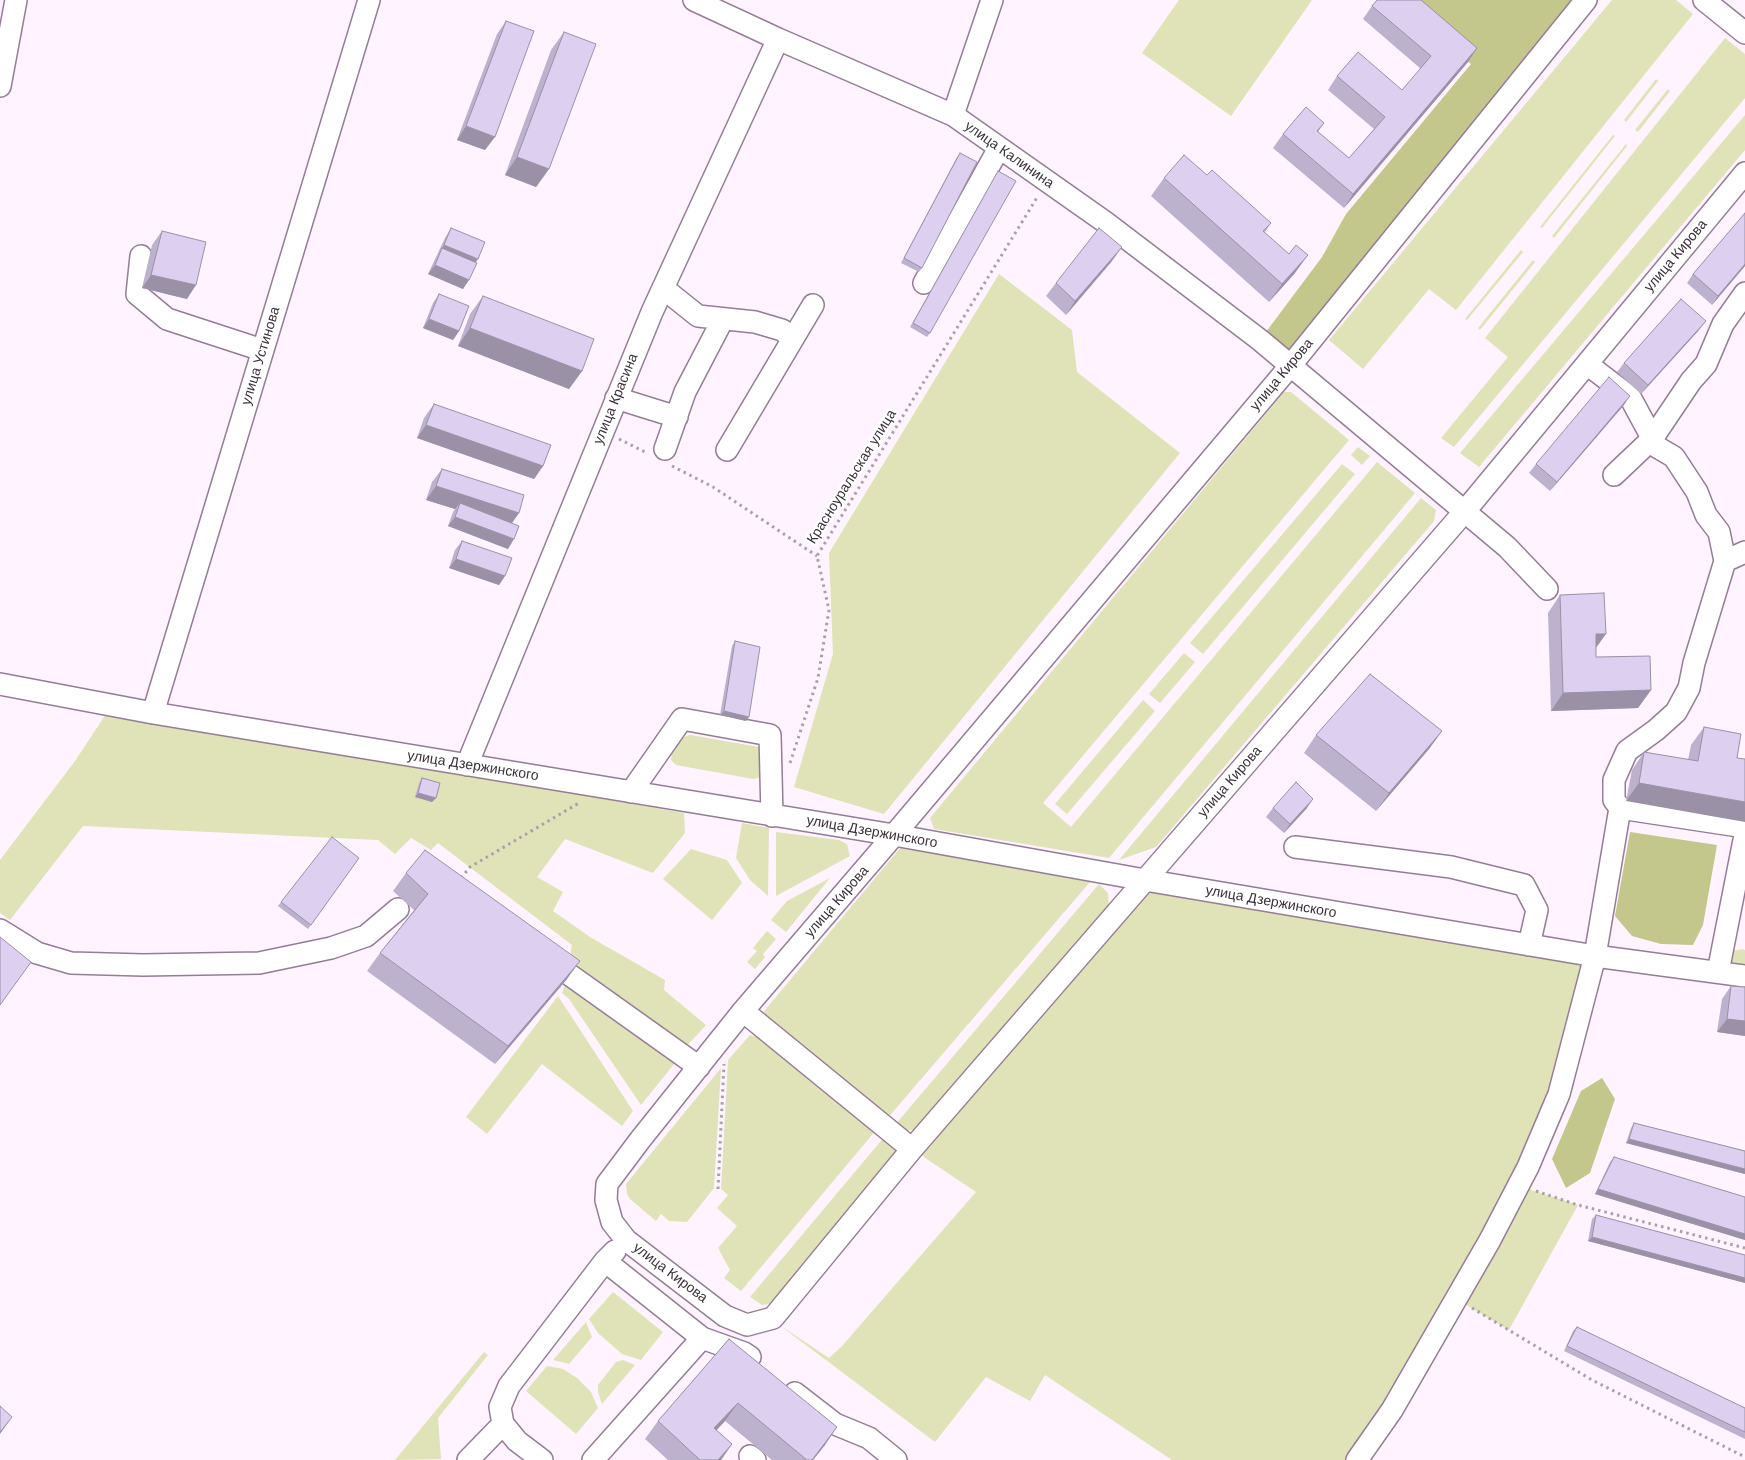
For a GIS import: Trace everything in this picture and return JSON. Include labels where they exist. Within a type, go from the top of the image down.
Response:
[{"type":"street","points":[[0,86],[16,0]]},
{"type":"street","name":"улица Устинова","points":[[153,713],[369,0]]},
{"type":"street","name":"улица Калинина","points":[[694,0],[778,39],[953,115],[1105,222],[1290,365],[1507,547],[1547,589]]},
{"type":"street","points":[[953,115],[992,0]]},
{"type":"street","name":"улица Кирова","points":[[1586,0],[1290,365],[894,835],[743,1011],[607,1184],[606,1200],[612,1222],[626,1240],[725,1316],[747,1325],[773,1318],[912,1149],[1464,511],[1744,175]]},
{"type":"street","points":[[1704,0],[1745,33]]},
{"type":"street","name":"улица Красина","points":[[467,765],[616,398],[663,288],[778,39]]},
{"type":"street","points":[[924,283],[999,148]]},
{"type":"street","points":[[140,256],[137,294],[167,318],[262,350]]},
{"type":"street","points":[[663,288],[698,316],[754,322],[782,330],[793,338]]},
{"type":"street","points":[[1614,475],[1652,439],[1706,364],[1723,324],[1745,293]]},
{"type":"street","points":[[727,450],[813,305]]},
{"type":"street","points":[[663,457],[685,392],[723,319]]},
{"type":"street","points":[[1587,364],[1630,397],[1657,447],[1674,457],[1697,492],[1706,515],[1719,532],[1725,561],[1694,663],[1689,688],[1676,712],[1656,730],[1627,751],[1614,780],[1614,800],[1620,808],[1745,827]]},
{"type":"street","points":[[616,398],[677,417]]},
{"type":"street","points":[[1725,561],[1745,552]]},
{"type":"street","name":"улица Дзержинского","points":[[0,684],[153,713],[894,835],[1529,945],[1595,956],[1745,976]]},
{"type":"street","points":[[631,792],[682,719],[770,735],[772,816]]},
{"type":"street","points":[[1357,1460],[1392,1410],[1456,1299],[1528,1167],[1559,1094],[1595,956],[1620,808]]},
{"type":"street","points":[[1718,972],[1745,835]]},
{"type":"street","points":[[1295,847],[1451,866],[1524,885],[1537,910],[1529,945]]},
{"type":"street","points":[[0,930],[37,953],[71,963],[143,965],[260,963],[331,948],[366,936],[398,909]]},
{"type":"street","points":[[530,946],[699,1067]]},
{"type":"street","points":[[743,1011],[912,1149]]},
{"type":"street","points":[[542,1460],[517,1441],[503,1424],[500,1407],[509,1386],[605,1261],[626,1240]]},
{"type":"street","points":[[605,1261],[702,1338],[744,1353],[835,1424],[869,1438],[896,1460]]},
{"type":"street","points":[[593,1460],[702,1338]]},
{"type":"street","points":[[468,1460],[503,1424]]},
{"type":"path","name":"Красноуральская улица","points":[[788,770],[818,678],[829,610],[817,556],[1047,181]]},
{"type":"path","points":[[603,430],[663,457],[713,486],[817,556]]},
{"type":"path","points":[[458,882],[470,868],[580,802]]},
{"type":"path","points":[[718,1189],[724,1035]]},
{"type":"path","points":[[1518,1186],[1578,1206],[1745,1248]]},
{"type":"path","points":[[1456,1299],[1592,1380],[1745,1457]]},
{"type":"green space","points":[[1179,0],[1312,0],[1231,116],[1142,53]]},
{"type":"green space","points":[[1395,0],[1586,0],[1291,365],[1260,340],[1322,257],[1346,214],[1471,64]]},
{"type":"green space","points":[[1612,0],[1676,0],[1693,14],[1456,310],[1429,289],[1363,369],[1329,340]]},
{"type":"green space","points":[[1725,38],[1745,54],[1745,98],[1454,447],[1441,438],[1508,357],[1485,338]]},
{"type":"green space","points":[[1656,79],[1658,81],[1626,122],[1624,120]]},
{"type":"green space","points":[[1668,89],[1670,91],[1638,132],[1635,130]]},
{"type":"green space","points":[[1745,115],[1745,150],[1479,467],[1460,453]]},
{"type":"green space","points":[[1613,135],[1615,136],[1542,228],[1540,227]]},
{"type":"green space","points":[[1626,144],[1627,146],[1554,238],[1552,236]]},
{"type":"green space","points":[[1521,250],[1523,252],[1467,320],[1465,319]]},
{"type":"green space","points":[[1533,260],[1535,262],[1480,330],[1478,328]]},
{"type":"green space","points":[[999,274],[1072,330],[1077,372],[1180,453],[884,814],[794,787],[833,654],[829,553]]},
{"type":"green space","points":[[1284,392],[1291,392],[1349,440],[1043,803],[1071,827],[1377,462],[1415,493],[1109,858],[934,829],[930,818]]},
{"type":"green space","points":[[1358,447],[1370,456],[1362,465],[1351,455]]},
{"type":"green space","points":[[1342,464],[1355,474],[1203,654],[1190,643]]},
{"type":"green space","points":[[1421,498],[1436,510],[1434,521],[1156,847],[1119,860]]},
{"type":"green space","points":[[1184,653],[1195,662],[1160,703],[1149,694]]},
{"type":"green space","points":[[1143,700],[1155,711],[1067,814],[1055,804]]},
{"type":"green space","points":[[108,711],[684,813],[685,833],[653,873],[565,839],[537,877],[563,892],[553,911],[590,937],[665,980],[664,990],[706,1025],[686,1047],[573,962],[570,956],[572,945],[438,843],[431,850],[411,838],[395,854],[378,840],[83,826],[10,920],[0,913],[0,860],[75,761]]},
{"type":"green space","points":[[690,735],[759,747],[766,756],[762,777],[753,779],[676,765],[671,760],[672,747],[676,741]]},
{"type":"green space","points":[[742,823],[769,828],[768,896],[750,880],[736,858]]},
{"type":"green space","points":[[776,832],[839,840],[847,844],[850,856],[776,896]]},
{"type":"green space","points":[[1630,832],[1717,845],[1703,925],[1693,945],[1661,944],[1632,936],[1615,916]]},
{"type":"green space","points":[[901,847],[1090,882],[886,1120],[760,1016]]},
{"type":"green space","points":[[691,849],[727,860],[742,883],[712,920],[663,879]]},
{"type":"green space","points":[[830,878],[786,932],[771,920],[787,901]]},
{"type":"green space","points":[[1145,880],[1595,956],[1519,1186],[1578,1205],[1509,1330],[1456,1299],[1357,1460],[1172,1460],[1045,1375],[1030,1401],[986,1377],[935,1442],[778,1324],[829,1358],[842,1346],[976,1192],[912,1149]]},
{"type":"green space","points":[[1099,884],[1108,893],[1109,906],[919,1129],[905,1131],[895,1125]]},
{"type":"green space","points":[[767,931],[776,939],[763,954],[765,957],[755,969],[747,962],[757,951],[753,948]]},
{"type":"green space","points":[[1745,950],[1745,966],[1728,963],[1732,951]]},
{"type":"green space","points":[[567,979],[679,1058],[641,1105],[569,999],[562,993]]},
{"type":"green space","points":[[558,996],[633,1111],[622,1126],[542,1064],[487,1134],[466,1117]]},
{"type":"green space","points":[[750,1035],[758,1037],[877,1129],[741,1291],[724,1278],[730,1270],[718,1248],[737,1226],[717,1208],[728,1195],[721,1189],[728,1060]]},
{"type":"green space","points":[[721,1068],[714,1188],[687,1222],[669,1221],[661,1214],[656,1221],[630,1199],[627,1194],[626,1184]]},
{"type":"green space","points":[[1602,1078],[1615,1099],[1590,1173],[1566,1188],[1552,1159],[1581,1091]]},
{"type":"green space","points":[[885,1136],[895,1148],[896,1156],[773,1303],[762,1305],[750,1297]]},
{"type":"green space","points":[[613,1292],[663,1332],[641,1360],[622,1354],[598,1333],[589,1319]]},
{"type":"green space","points":[[586,1322],[592,1337],[569,1364],[553,1360]]},
{"type":"green space","points":[[484,1352],[488,1355],[438,1418],[441,1459],[395,1460]]},
{"type":"green space","points":[[623,1360],[635,1365],[602,1404],[598,1385],[616,1362]]},
{"type":"green space","points":[[547,1366],[563,1369],[577,1378],[591,1392],[598,1408],[576,1434],[526,1391]]},
{"type":"building","points":[[1377,0],[1421,0],[1477,48],[1353,194],[1283,134],[1306,107],[1324,123],[1317,131],[1349,158],[1385,117],[1337,76],[1358,52],[1402,90],[1431,56],[1372,6]]},
{"type":"building","points":[[506,21],[534,31],[495,137],[466,126]]},
{"type":"building","points":[[564,32],[596,44],[549,169],[517,157]]},
{"type":"building","points":[[960,153],[977,162],[922,268],[904,258]]},
{"type":"building","points":[[1184,155],[1207,175],[1212,170],[1271,223],[1263,231],[1289,254],[1296,245],[1308,255],[1282,284],[1164,178]]},
{"type":"building","points":[[998,171],[1016,181],[930,333],[913,323]]},
{"type":"building","points":[[1745,213],[1745,264],[1718,296],[1693,274]]},
{"type":"building","points":[[451,228],[485,242],[478,259],[444,245]]},
{"type":"building","points":[[1099,228],[1122,247],[1075,301],[1056,283]]},
{"type":"building","points":[[162,231],[206,242],[196,285],[151,275]]},
{"type":"building","points":[[442,248],[477,263],[469,280],[435,265]]},
{"type":"building","points":[[439,294],[469,306],[459,331],[429,319]]},
{"type":"building","points":[[483,296],[594,339],[582,371],[470,328]]},
{"type":"building","points":[[1681,299],[1706,321],[1648,385],[1624,363]]},
{"type":"building","points":[[1609,377],[1630,396],[1557,482],[1536,464]]},
{"type":"building","points":[[434,404],[551,445],[543,466],[426,425]]},
{"type":"building","points":[[442,469],[524,495],[519,513],[436,486]]},
{"type":"building","points":[[460,503],[519,526],[514,539],[455,517]]},
{"type":"building","points":[[462,541],[512,558],[505,576],[456,559]]},
{"type":"building","points":[[1604,593],[1606,634],[1596,634],[1596,657],[1650,656],[1651,690],[1563,693],[1560,595]]},
{"type":"building","points":[[735,641],[760,647],[749,717],[724,711]]},
{"type":"building","points":[[1370,674],[1442,731],[1389,793],[1316,735]]},
{"type":"building","points":[[1704,727],[1741,734],[1737,758],[1745,759],[1745,802],[1639,783],[1644,752],[1698,761]]},
{"type":"building","points":[[422,778],[440,783],[436,798],[418,793]]},
{"type":"building","points":[[1296,782],[1313,799],[1290,824],[1273,808]]},
{"type":"building","points":[[332,837],[359,858],[311,925],[281,902]]},
{"type":"building","points":[[425,850],[580,961],[508,1046],[380,953],[428,894],[406,873]]},
{"type":"building","points":[[0,937],[31,962],[0,1005]]},
{"type":"building","points":[[1731,986],[1745,987],[1745,1021],[1727,1019]]},
{"type":"building","points":[[1634,1123],[1745,1151],[1745,1169],[1629,1139]]},
{"type":"building","points":[[1614,1157],[1745,1197],[1745,1234],[1598,1189]]},
{"type":"building","points":[[1596,1215],[1745,1255],[1745,1278],[1592,1237]]},
{"type":"building","points":[[1577,1327],[1745,1408],[1745,1432],[1567,1346]]},
{"type":"building","points":[[729,1339],[837,1427],[812,1460],[807,1460],[738,1403],[714,1428],[732,1444],[718,1460],[700,1460],[658,1421]]},
{"type":"building","points":[[0,1406],[12,1417],[0,1432]]}]
